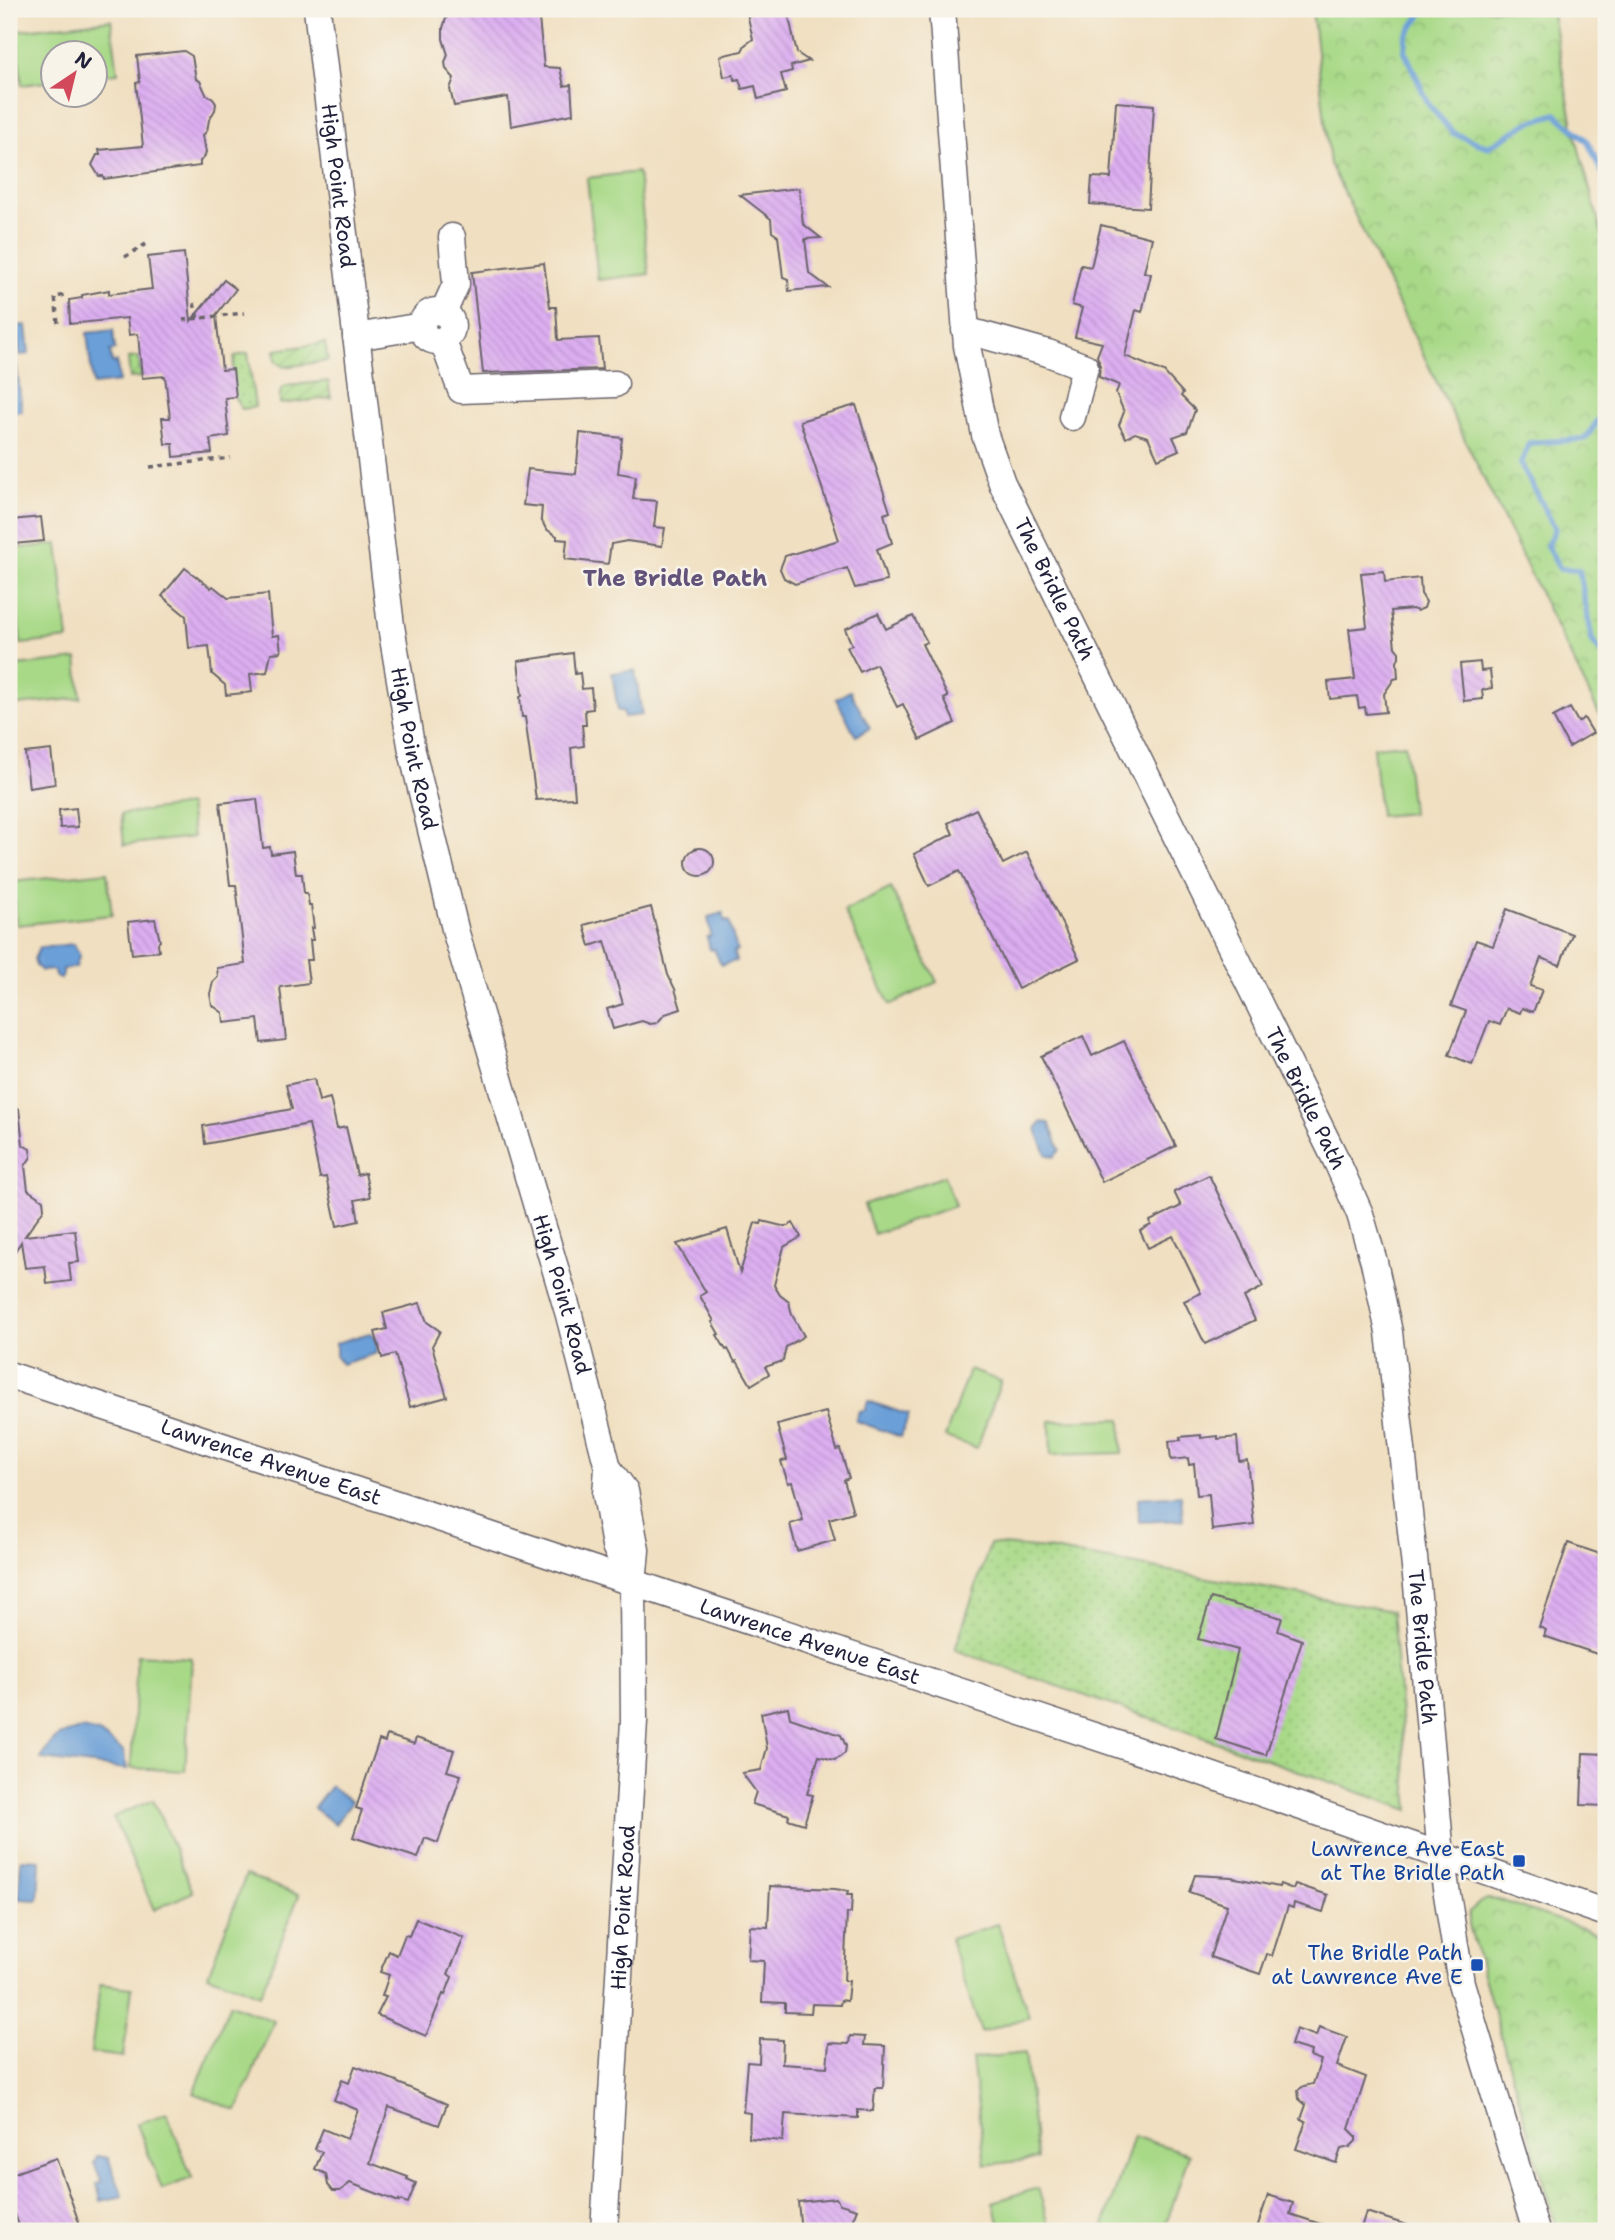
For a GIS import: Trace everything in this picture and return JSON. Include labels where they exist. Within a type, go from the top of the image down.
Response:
[{"type":"street","name":"High Point Road","points":[[317,9],[391,626],[412,751],[456,933],[569,1315],[608,1468],[606,1494],[615,1546],[633,1584],[634,1721],[604,2231]]},
{"type":"street","name":"The Bridle Path","points":[[942,9],[965,330],[985,435],[1002,483],[1338,1164],[1360,1214],[1374,1262],[1389,1332],[1417,1585],[1441,1856],[1461,1983],[1536,2231]]},
{"type":"street","points":[[452,237],[456,284],[436,326],[461,390],[615,384]]},
{"type":"street","points":[[356,337],[436,326]]},
{"type":"street","points":[[965,330],[1085,367],[1072,417]]},
{"type":"street","name":"Lawrence Avenue East","points":[[9,1376],[1190,1768],[1606,1913]]},
{"type":"path","points":[[125,257],[146,244]]},
{"type":"path","points":[[58,323],[55,297],[66,295]]},
{"type":"path","points":[[194,303],[198,319]]},
{"type":"path","points":[[183,320],[244,313]]},
{"type":"path","points":[[149,467],[230,458]]},
{"type":"green space","points":[[1312,9],[1551,9],[1574,131],[1606,249],[1606,728],[1330,164]]},
{"type":"green space","points":[[111,20],[118,73],[108,74],[108,38],[38,38],[38,83],[22,85],[16,31]]},
{"type":"green space","points":[[638,172],[649,274],[598,280],[587,178]]},
{"type":"green space","points":[[325,343],[328,361],[284,367],[276,361],[275,350]]},
{"type":"green space","points":[[248,353],[255,407],[242,409],[233,390],[233,370],[235,356]]},
{"type":"green space","points":[[139,357],[141,377],[130,378],[128,358]]},
{"type":"green space","points":[[328,381],[331,398],[280,404],[281,391],[286,386]]},
{"type":"green space","points":[[58,544],[68,639],[21,644],[10,549]]},
{"type":"green space","points":[[77,659],[81,698],[9,706],[9,667]]},
{"type":"green space","points":[[1405,744],[1412,813],[1380,816],[1373,747]]},
{"type":"green space","points":[[189,805],[193,837],[124,845],[121,814]]},
{"type":"green space","points":[[107,872],[112,915],[17,925],[12,882]]},
{"type":"green space","points":[[891,888],[937,982],[890,1005],[844,911]]},
{"type":"green space","points":[[944,1176],[955,1206],[874,1234],[864,1204]]},
{"type":"green space","points":[[969,1370],[1001,1381],[977,1448],[945,1437]]},
{"type":"green space","points":[[1121,1419],[1122,1453],[1051,1455],[1050,1421]]},
{"type":"green space","points":[[990,1544],[1047,1549],[1392,1611],[1409,1810],[955,1650]]},
{"type":"green space","points":[[137,1655],[192,1658],[185,1771],[131,1768]]},
{"type":"green space","points":[[153,1800],[193,1892],[154,1910],[113,1817]]},
{"type":"green space","points":[[246,1875],[299,1895],[260,1995],[208,1975]]},
{"type":"green space","points":[[1487,1899],[1500,1900],[1606,1936],[1606,2231],[1557,2231],[1469,1925],[1469,1912]]},
{"type":"green space","points":[[998,1924],[1029,2017],[981,2032],[950,1939]]},
{"type":"green space","points":[[100,1984],[132,1988],[123,2057],[91,2053]]},
{"type":"green space","points":[[230,2004],[274,2021],[237,2111],[194,2093]]},
{"type":"green space","points":[[1025,2053],[1037,2159],[985,2165],[972,2059]]},
{"type":"green space","points":[[167,2113],[192,2178],[162,2189],[137,2124]]},
{"type":"green space","points":[[1133,2136],[1189,2154],[1164,2231],[1103,2229]]},
{"type":"green space","points":[[1038,2188],[1051,2231],[1002,2231],[993,2202]]},
{"type":"water","points":[[9,307],[22,411],[9,413]]},
{"type":"water","points":[[26,325],[29,354],[20,355],[16,326]]},
{"type":"water","points":[[113,330],[115,350],[110,351],[112,363],[117,362],[119,382],[93,385],[87,333]]},
{"type":"water","points":[[635,670],[642,715],[624,717],[623,711],[618,711],[612,673]]},
{"type":"water","points":[[850,691],[870,728],[856,736],[836,699]]},
{"type":"water","points":[[723,913],[725,922],[729,921],[737,951],[734,952],[736,961],[721,965],[714,949],[710,950],[707,937],[711,936],[708,917]]},
{"type":"water","points":[[73,944],[79,954],[76,967],[63,969],[61,979],[55,976],[54,970],[42,971],[36,966],[34,959],[39,948]]},
{"type":"water","points":[[1041,1122],[1049,1123],[1060,1150],[1054,1157],[1046,1154],[1036,1129]]},
{"type":"water","points":[[370,1333],[377,1341],[377,1353],[342,1364],[336,1356],[336,1343]]},
{"type":"water","points":[[868,1401],[909,1415],[901,1437],[856,1421],[859,1411],[865,1410]]},
{"type":"water","points":[[1181,1495],[1183,1520],[1139,1522],[1138,1498]]},
{"type":"water","points":[[83,1729],[99,1733],[123,1751],[127,1769],[41,1759],[57,1738]]},
{"type":"water","points":[[331,1786],[352,1802],[335,1824],[314,1808]]},
{"type":"water","points":[[21,1859],[40,1860],[38,1900],[19,1899]]},
{"type":"water","points":[[97,2156],[108,2158],[123,2196],[101,2201],[97,2184],[102,2182],[94,2163]]},
{"type":"building","points":[[449,9],[538,9],[544,67],[560,68],[564,86],[571,85],[573,114],[511,126],[508,97],[454,106],[450,89],[454,78],[446,69],[448,55],[443,39],[443,28]]},
{"type":"building","points":[[746,9],[787,9],[797,53],[809,61],[791,66],[792,71],[781,74],[786,92],[758,99],[755,86],[742,89],[739,79],[735,80],[733,75],[724,77],[720,56],[742,51],[753,39]]},
{"type":"building","points":[[184,51],[192,56],[196,79],[216,104],[207,131],[203,135],[206,152],[200,166],[104,179],[99,176],[92,165],[97,155],[100,155],[99,150],[143,146],[136,83],[140,82],[137,56]]},
{"type":"building","points":[[1116,102],[1154,105],[1148,208],[1090,204],[1092,177],[1111,178]]},
{"type":"building","points":[[799,188],[803,224],[821,238],[805,239],[809,273],[828,287],[789,291],[788,279],[783,277],[778,236],[772,232],[771,219],[740,195]]},
{"type":"building","points":[[1101,225],[1152,238],[1144,272],[1151,274],[1142,312],[1136,310],[1125,356],[1164,372],[1195,410],[1187,432],[1173,437],[1179,450],[1158,459],[1148,437],[1135,433],[1126,438],[1119,425],[1124,412],[1116,393],[1119,385],[1099,377],[1100,364],[1097,356],[1102,343],[1075,337],[1082,308],[1072,305],[1081,265],[1091,267]]},
{"type":"building","points":[[184,253],[191,321],[224,280],[236,289],[216,315],[222,370],[233,369],[236,397],[225,398],[229,436],[210,439],[212,453],[174,457],[173,444],[165,444],[162,418],[170,418],[165,376],[142,378],[138,334],[129,335],[127,318],[70,324],[69,300],[109,290],[109,294],[152,289],[148,257]]},
{"type":"building","points":[[544,263],[550,307],[556,307],[558,340],[599,338],[602,369],[483,373],[472,272]]},
{"type":"building","points":[[856,405],[890,512],[884,514],[892,543],[877,549],[887,581],[855,588],[847,568],[795,584],[784,578],[780,569],[785,556],[839,540],[800,421]]},
{"type":"building","points":[[580,433],[622,438],[618,473],[636,476],[633,499],[657,501],[654,527],[665,528],[662,546],[627,541],[611,544],[608,564],[565,559],[567,540],[557,539],[557,536],[546,529],[541,519],[542,507],[523,505],[528,469],[576,474]]},
{"type":"building","points":[[41,517],[44,541],[14,544],[12,520]]},
{"type":"building","points":[[185,568],[228,598],[268,594],[272,636],[279,635],[281,652],[271,653],[267,672],[250,674],[252,692],[226,695],[225,685],[212,674],[209,646],[189,648],[186,616],[162,596]]},
{"type":"building","points":[[1384,571],[1385,582],[1420,578],[1421,594],[1426,602],[1424,608],[1417,611],[1391,611],[1395,647],[1399,652],[1398,678],[1394,679],[1384,694],[1386,712],[1366,714],[1365,707],[1359,708],[1357,696],[1330,699],[1328,682],[1355,679],[1349,629],[1367,627],[1361,573]]},
{"type":"building","points":[[878,613],[886,629],[913,616],[927,642],[922,644],[948,697],[944,699],[955,723],[920,740],[903,704],[897,707],[876,664],[860,672],[847,647],[852,645],[845,629]]},
{"type":"building","points":[[573,653],[575,674],[580,673],[582,689],[591,688],[593,709],[585,710],[586,725],[582,725],[584,746],[571,748],[575,798],[536,800],[525,717],[522,717],[518,661]]},
{"type":"building","points":[[1480,662],[1481,671],[1490,670],[1492,688],[1482,690],[1483,699],[1464,701],[1460,664]]},
{"type":"building","points":[[1570,708],[1578,722],[1584,718],[1593,733],[1569,747],[1553,717]]},
{"type":"building","points":[[51,750],[55,784],[29,788],[25,753]]},
{"type":"building","points":[[257,799],[263,848],[270,847],[271,854],[293,851],[296,874],[302,874],[304,893],[307,893],[311,905],[314,928],[311,928],[313,940],[310,940],[312,960],[306,960],[309,983],[280,987],[286,1040],[261,1043],[258,1019],[224,1023],[223,1013],[212,1005],[210,994],[213,982],[218,977],[217,968],[245,964],[236,885],[230,885],[220,803]]},
{"type":"building","points":[[76,808],[78,827],[60,828],[59,810]]},
{"type":"building","points":[[976,809],[1003,864],[1027,852],[1079,959],[1018,989],[959,871],[929,886],[914,854],[953,834],[948,823]]},
{"type":"building","points":[[700,848],[710,852],[714,862],[710,872],[700,876],[690,872],[686,862],[690,852]]},
{"type":"building","points":[[651,907],[668,975],[681,1009],[665,1014],[657,1023],[642,1021],[613,1029],[607,1009],[623,1004],[605,941],[590,946],[584,925]]},
{"type":"building","points":[[1507,909],[1572,934],[1560,965],[1541,958],[1530,986],[1542,990],[1533,1012],[1522,1008],[1520,1013],[1507,1008],[1500,1025],[1489,1021],[1472,1064],[1449,1055],[1466,1011],[1451,1006],[1476,940],[1493,946]]},
{"type":"building","points":[[155,919],[160,941],[159,951],[132,954],[128,922]]},
{"type":"building","points":[[1083,1036],[1092,1056],[1124,1041],[1176,1146],[1102,1182],[1041,1056]]},
{"type":"building","points":[[314,1079],[319,1101],[330,1098],[337,1129],[346,1127],[357,1175],[365,1173],[370,1197],[355,1200],[359,1221],[337,1226],[326,1177],[320,1178],[309,1124],[205,1144],[203,1126],[292,1109],[286,1085]]},
{"type":"building","points":[[9,1109],[19,1109],[23,1145],[30,1149],[31,1157],[25,1166],[28,1190],[43,1200],[44,1209],[25,1236],[75,1230],[79,1262],[69,1263],[71,1281],[47,1284],[45,1266],[25,1268],[21,1242],[9,1260]]},
{"type":"building","points":[[1209,1175],[1263,1287],[1244,1297],[1255,1320],[1205,1344],[1184,1301],[1201,1293],[1173,1236],[1148,1248],[1140,1231],[1151,1225],[1150,1221],[1181,1206],[1174,1192]]},
{"type":"building","points":[[762,1221],[786,1227],[793,1223],[801,1237],[784,1247],[774,1285],[780,1295],[789,1302],[792,1315],[804,1336],[786,1347],[783,1361],[765,1367],[769,1374],[751,1385],[717,1335],[719,1334],[712,1322],[714,1321],[700,1296],[706,1292],[677,1244],[727,1229],[740,1273],[755,1223],[761,1224]]},
{"type":"building","points":[[420,1303],[427,1322],[440,1331],[432,1346],[447,1397],[410,1407],[395,1354],[382,1358],[375,1332],[387,1329],[383,1313]]},
{"type":"building","points":[[826,1412],[837,1450],[840,1449],[849,1478],[844,1480],[853,1512],[829,1519],[835,1540],[797,1551],[790,1524],[803,1520],[792,1482],[788,1483],[781,1461],[787,1460],[777,1425]]},
{"type":"building","points":[[1201,1435],[1201,1438],[1218,1436],[1218,1439],[1237,1437],[1239,1461],[1247,1460],[1254,1525],[1212,1530],[1209,1494],[1197,1495],[1194,1464],[1189,1465],[1188,1458],[1171,1460],[1169,1441]]},
{"type":"building","points":[[1568,1543],[1606,1556],[1606,1657],[1544,1636],[1546,1630],[1539,1627]]},
{"type":"building","points":[[1211,1598],[1282,1618],[1278,1631],[1302,1640],[1266,1755],[1216,1739],[1238,1650],[1198,1639]]},
{"type":"building","points":[[788,1707],[790,1718],[841,1735],[846,1746],[845,1753],[837,1759],[819,1756],[807,1794],[813,1795],[804,1824],[788,1819],[789,1815],[752,1804],[756,1792],[742,1773],[761,1770],[767,1748],[761,1713]]},
{"type":"building","points":[[387,1735],[414,1744],[416,1738],[454,1750],[447,1771],[461,1775],[438,1843],[425,1838],[418,1858],[353,1837],[362,1810],[356,1808],[379,1740],[385,1742]]},
{"type":"building","points":[[1583,1753],[1606,1754],[1606,1806],[1581,1805]]},
{"type":"building","points":[[1195,1875],[1231,1877],[1279,1887],[1280,1884],[1293,1889],[1295,1884],[1328,1895],[1323,1912],[1294,1903],[1293,1908],[1288,1906],[1272,1956],[1267,1954],[1260,1974],[1210,1957],[1227,1905],[1189,1892]]},
{"type":"building","points":[[770,1886],[835,1889],[848,1891],[847,1895],[852,1895],[851,1913],[847,1913],[844,1981],[849,1981],[847,2001],[841,2000],[840,2005],[812,2004],[811,2013],[785,2012],[785,2003],[762,2002],[764,1961],[748,1960],[750,1926],[768,1927]]},
{"type":"building","points":[[416,1919],[464,1938],[448,1974],[452,1977],[426,2036],[377,2015],[386,1997],[382,1996],[389,1975],[380,1972],[389,1951],[397,1955],[405,1935],[409,1936]]},
{"type":"building","points":[[1319,2027],[1347,2037],[1337,2066],[1366,2077],[1349,2129],[1356,2136],[1356,2141],[1350,2147],[1341,2149],[1336,2163],[1296,2149],[1306,2121],[1301,2119],[1306,2105],[1299,2099],[1298,2090],[1313,2084],[1321,2060],[1310,2056],[1311,2051],[1291,2045],[1296,2029],[1316,2036]]},
{"type":"building","points":[[850,2036],[865,2037],[864,2045],[885,2046],[883,2088],[875,2088],[873,2111],[858,2110],[858,2118],[785,2114],[783,2141],[749,2138],[750,2113],[743,2112],[747,2062],[759,2063],[760,2039],[783,2040],[782,2064],[827,2067],[829,2043],[849,2044]]},
{"type":"building","points":[[355,2066],[397,2081],[447,2104],[439,2125],[389,2107],[370,2163],[408,2177],[407,2179],[416,2183],[408,2203],[350,2183],[340,2191],[333,2191],[328,2185],[326,2174],[315,2169],[322,2152],[315,2149],[323,2129],[347,2139],[358,2110],[334,2100],[342,2080],[349,2083]]},
{"type":"building","points":[[56,2158],[82,2231],[21,2231],[13,2209],[9,2211],[9,2175]]},
{"type":"building","points":[[1268,2195],[1293,2203],[1290,2214],[1333,2228],[1333,2231],[1256,2231]]},
{"type":"building","points":[[836,2198],[840,2204],[857,2209],[852,2221],[855,2224],[846,2231],[801,2231],[798,2202]]},
{"type":"building","points":[[1366,2212],[1416,2228],[1416,2231],[1360,2231]]},
{"type":"waterway","points":[[1425,9],[1406,36],[1405,52],[1429,105],[1453,133],[1488,147],[1530,122],[1556,114],[1588,142],[1606,180]]},
{"type":"waterway","points":[[1606,409],[1585,439],[1529,443],[1521,464],[1555,529],[1547,546],[1560,569],[1579,570],[1592,641],[1601,652],[1606,651]]},
{"type":"place","name":"Lawrence Ave East at The Bridle Path","points":[[1519,1861]]},
{"type":"place","name":"The Bridle Path at Lawrence Ave E","points":[[1477,1965]]},
{"type":"district","name":"The Bridle Path","points":[[675,578]]}]
